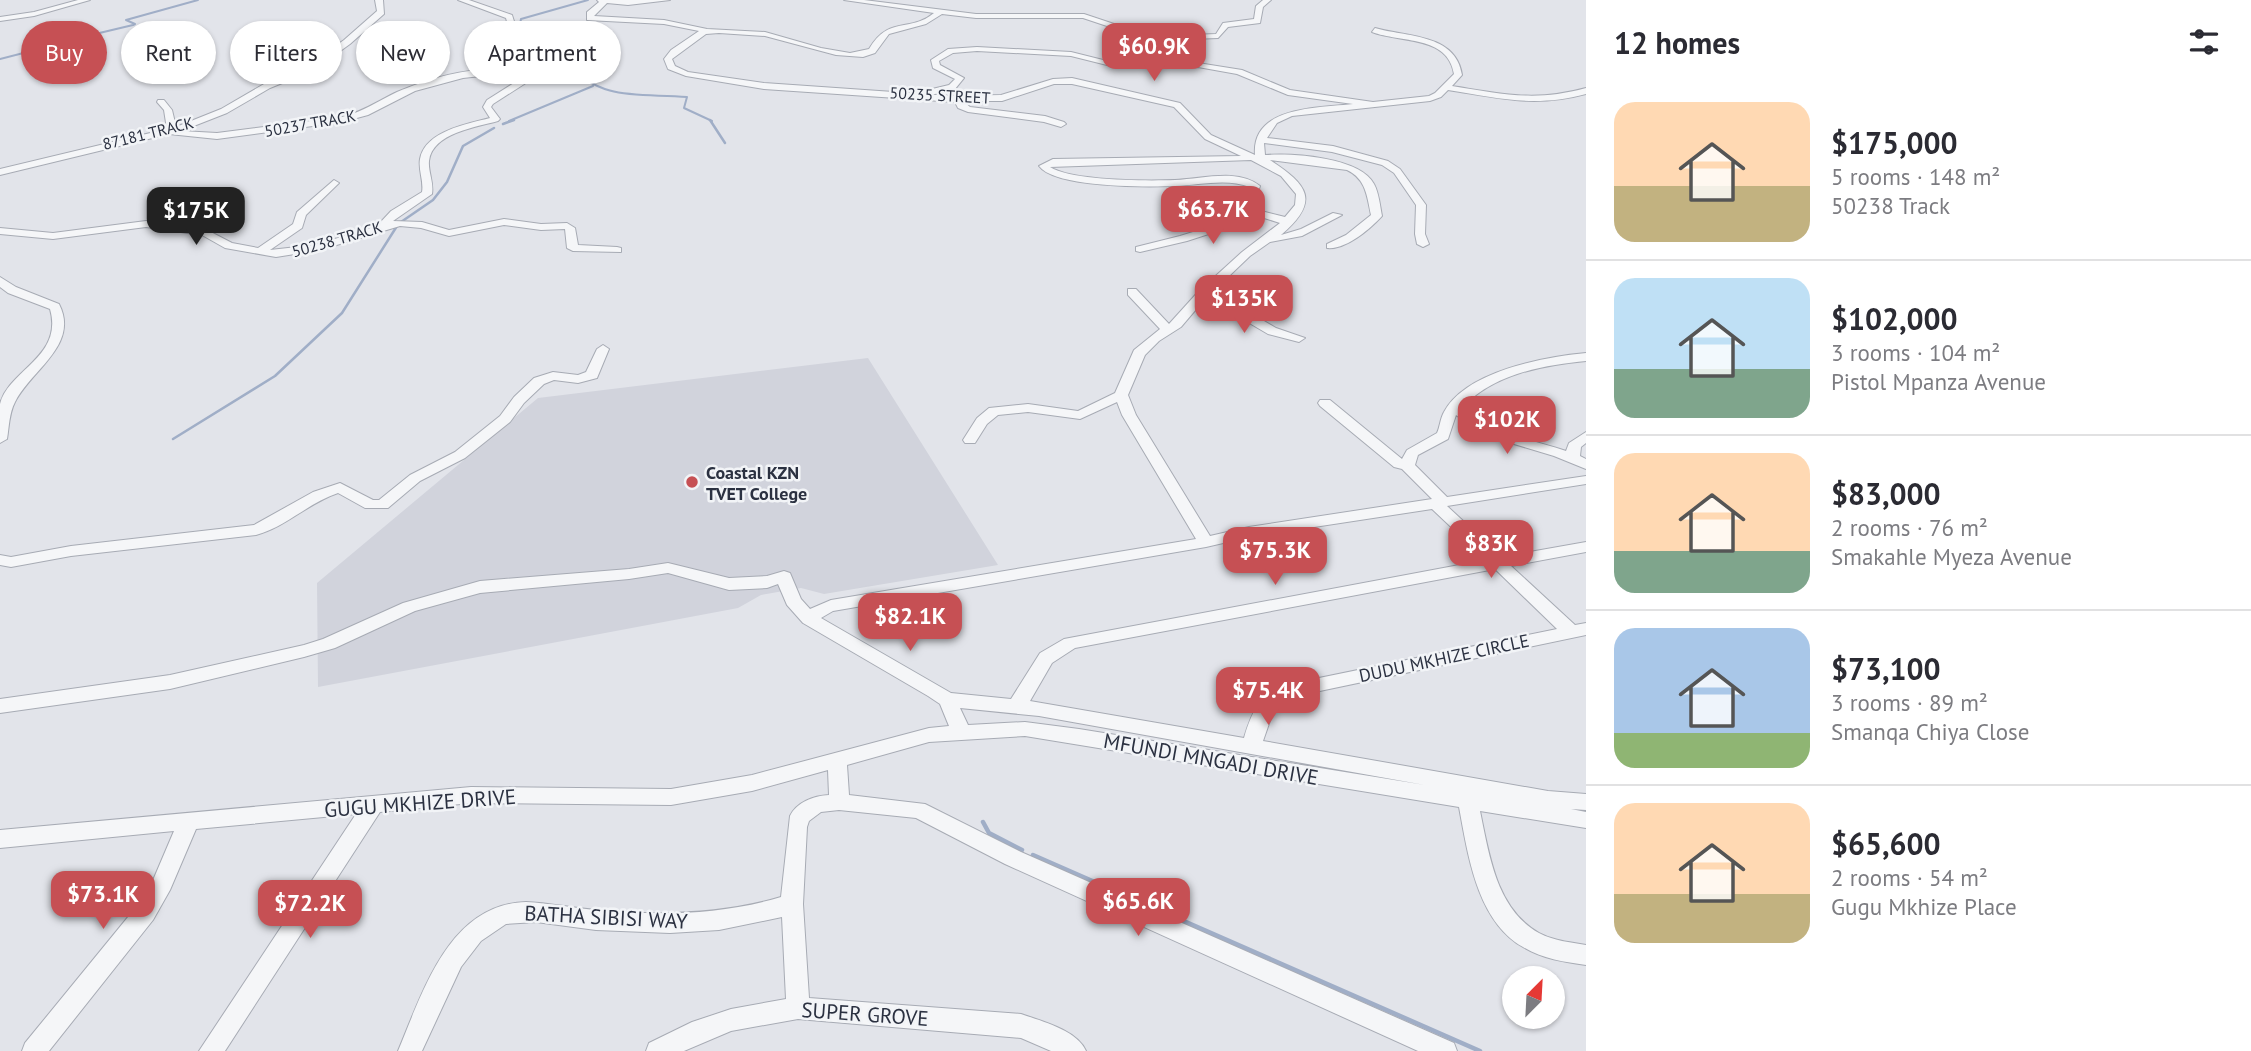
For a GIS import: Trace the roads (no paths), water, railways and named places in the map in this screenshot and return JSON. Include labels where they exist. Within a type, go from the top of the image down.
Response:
[{"type":"street","points":[[0,19],[29,15],[86,0]]},
{"type":"street","name":"87181 TRACK","points":[[0,172],[96,146],[169,131],[224,111],[267,86],[311,68],[381,12],[379,0]]},
{"type":"street","points":[[462,0],[509,17],[510,21]]},
{"type":"street","points":[[666,0],[621,3],[602,0],[603,4],[589,16],[676,24],[704,32],[756,33],[860,56],[870,54],[877,38],[888,31],[931,19],[940,12]]},
{"type":"street","points":[[848,0],[976,16],[1084,16],[1122,29],[1182,37],[1220,35],[1227,25],[1257,20],[1261,5],[1267,0]]},
{"type":"street","points":[[896,0],[927,10]]},
{"type":"street","points":[[0,10],[29,15]]},
{"type":"street","points":[[1261,161],[1260,140],[1274,121],[1285,115],[1430,98],[1458,75],[1458,69],[1449,55],[1436,44],[1426,39],[1385,34],[1375,30]]},
{"type":"street","name":"50235 STREET","points":[[704,32],[670,56],[671,67],[686,74],[771,87],[959,99],[1002,98],[1063,81],[1085,84],[1177,105],[1187,112],[1209,138],[1261,161],[1290,178],[1301,194],[1300,205],[1269,239],[1246,254],[1182,319],[1139,353],[1121,394]]},
{"type":"street","points":[[915,95],[956,85],[959,76],[936,66],[935,60],[951,51],[977,49],[1071,54],[1119,66],[1198,65],[1240,72],[1288,92],[1377,105]]},
{"type":"street","name":"50237 TRACK","points":[[169,131],[204,137],[235,136],[281,126],[356,116],[406,92],[464,77]]},
{"type":"street","points":[[382,227],[395,213],[427,194],[429,185],[424,161],[430,147],[445,136],[495,118],[488,110],[490,102],[518,84]]},
{"type":"street","points":[[1445,87],[1526,100],[1560,98],[1586,91]]},
{"type":"street","points":[[959,99],[961,106],[968,109],[1045,119],[1061,124]]},
{"type":"street","points":[[161,102],[168,110],[169,131]]},
{"type":"street","points":[[1260,140],[1334,149],[1364,156],[1392,167],[1421,205],[1420,234],[1423,244]]},
{"type":"street","points":[[1197,205],[1206,197],[1254,190],[1255,186],[1239,179],[1173,183],[1109,181],[1065,176],[1048,171],[1044,166],[1053,162],[1261,161],[1293,158],[1349,167],[1365,178],[1377,216],[1350,237],[1331,246]]},
{"type":"street","points":[[259,252],[298,226],[301,214],[334,183]]},
{"type":"street","points":[[1140,249],[1183,239],[1261,214],[1287,221]]},
{"type":"street","points":[[1269,239],[1288,238],[1305,233],[1337,215]]},
{"type":"street","name":"50238 TRACK","points":[[0,231],[53,236],[146,224],[205,232],[229,246],[284,254],[316,248],[382,227],[415,223],[449,233],[504,222],[541,227],[564,225],[570,228],[573,248],[617,250]]},
{"type":"street","points":[[0,281],[12,289],[55,307],[58,328],[50,349],[23,379],[7,403],[0,439]]},
{"type":"street","points":[[1132,292],[1168,330]]},
{"type":"street","points":[[1196,303],[1238,312],[1272,331],[1299,338]]},
{"type":"street","points":[[0,560],[11,562],[71,551],[256,530],[284,519],[328,491],[340,488],[370,505],[379,506],[420,474],[460,455],[505,419],[539,381],[553,376],[578,379],[592,375],[603,349]]},
{"type":"street","points":[[1407,466],[1412,453],[1443,436],[1447,419],[1455,407],[1485,382],[1558,359],[1586,356]]},
{"type":"street","points":[[970,440],[982,421],[994,411],[1028,408],[1080,415],[1121,394],[1129,415],[1206,542]]},
{"type":"street","points":[[1325,403],[1399,464],[1407,466],[1501,564],[1578,630]]},
{"type":"street","points":[[1455,407],[1476,425],[1489,431],[1580,461]]},
{"type":"street","points":[[1580,461],[1574,446],[1586,436]]},
{"type":"street","points":[[809,619],[822,608],[831,606],[1206,542],[1250,532],[1586,480]]},
{"type":"street","points":[[1017,706],[1046,658],[1070,643],[1586,547]]},
{"type":"street","points":[[0,706],[170,682],[304,651],[337,641],[409,607],[469,590],[668,568],[729,584],[767,582],[784,578],[793,601],[809,619],[921,682],[947,700],[1017,706],[1252,745],[1548,799],[1586,802]]},
{"type":"street","name":"DUDU MKHIZE CIRCLE","points":[[1252,745],[1262,711],[1272,697],[1292,690],[1578,630]]},
{"type":"street","points":[[947,700],[961,731]]},
{"type":"street","name":"MFUNDI MNGADI DRIVE","points":[[837,759],[902,740],[961,731],[1025,729],[1586,820]]},
{"type":"street","points":[[837,759],[839,802]]},
{"type":"street","name":"GUGU MKHIZE DRIVE","points":[[0,839],[509,794],[586,798],[671,797],[752,783],[837,759]]},
{"type":"street","points":[[798,1008],[792,904],[797,827],[800,816],[808,808],[839,802],[899,807],[931,815],[1013,858],[1445,1051]]},
{"type":"street","points":[[1468,802],[1486,884],[1503,918],[1536,944],[1586,956]]},
{"type":"street","points":[[211,1051],[373,805]]},
{"type":"street","points":[[34,1051],[145,913],[159,890],[189,821]]},
{"type":"street","name":"BATHA SIBISI WAY","points":[[410,1051],[456,954],[474,932],[495,918],[514,912],[599,920],[719,921],[742,918],[792,904]]},
{"type":"street","name":"SUPER GROVE","points":[[658,1051],[701,1030],[731,1020],[798,1008],[1021,1026],[1042,1033],[1069,1050]]},
{"type":"waterway","points":[[107,31],[135,24],[126,20],[198,0]]},
{"type":"waterway","points":[[588,0],[521,19],[520,24],[526,28],[526,32],[572,45],[567,63],[593,84],[622,93],[687,97],[684,108],[710,120]]},
{"type":"waterway","points":[[0,59],[21,54]]},
{"type":"waterway","points":[[509,121],[593,86]]},
{"type":"waterway","points":[[503,124],[514,120]]},
{"type":"waterway","points":[[710,120],[725,143]]},
{"type":"waterway","points":[[401,222],[433,200],[447,182],[463,146],[494,128]]},
{"type":"waterway","points":[[173,439],[275,376],[342,313],[397,226]]},
{"type":"waterway","points":[[983,822],[989,833],[1022,850]]},
{"type":"waterway","points":[[1033,855],[1480,1051]]},
{"type":"place","name":"Coastal KZN TVET College","points":[[692,482]]}]
